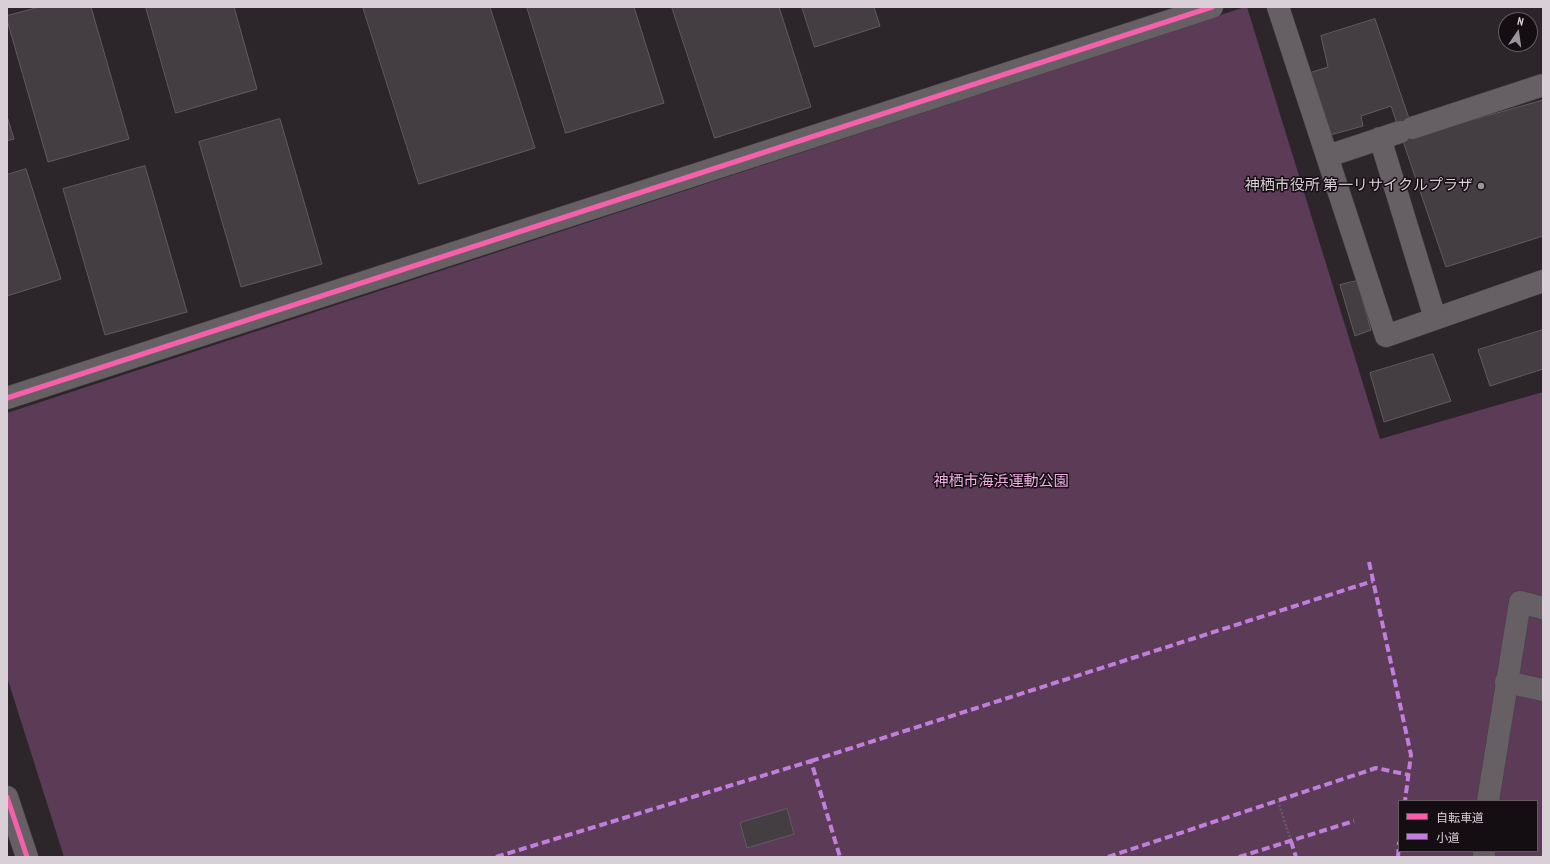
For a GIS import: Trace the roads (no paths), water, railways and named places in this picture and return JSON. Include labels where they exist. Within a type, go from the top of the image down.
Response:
[{"type":"street","points":[[7,398],[1212,7]]},
{"type":"street","points":[[1278,7],[1386,336],[1543,281]]},
{"type":"street","points":[[1328,156],[1543,85]]},
{"type":"street","points":[[1397,132],[1435,318]]},
{"type":"street","points":[[1488,800],[1520,602],[1543,608]]},
{"type":"street","points":[[1506,682],[1543,690]]},
{"type":"street","points":[[7,797],[27,857]]},
{"type":"place","name":"神栖市役所 第一リサイクルプラザ","points":[[1481,186]]},
{"type":"park label","name":"神栖市海浜運動公園","points":[[1001,482]]}]
